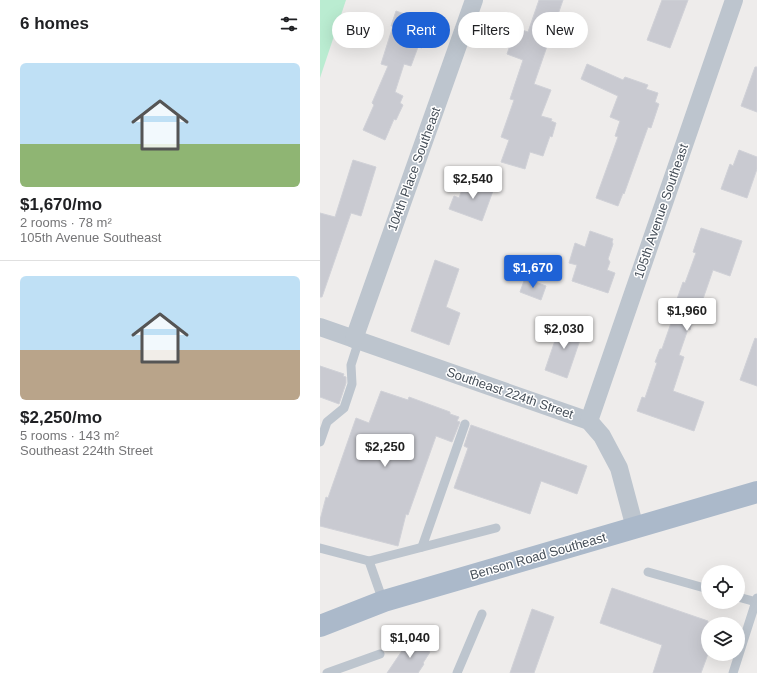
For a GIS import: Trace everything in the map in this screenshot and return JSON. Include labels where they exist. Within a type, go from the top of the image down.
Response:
[{"type":"main road","name":"Benson Road Southeast","points":[[320,626],[384,601],[757,492]]},
{"type":"street","name":"104th Place Southeast","points":[[356,339],[474,0]]},
{"type":"street","name":"105th Avenue Southeast","points":[[589,421],[734,0]]},
{"type":"street","name":"Southeast 224th Street","points":[[320,327],[589,421],[602,436],[619,468],[635,528]]},
{"type":"lane","points":[[320,442],[327,422],[344,408],[352,384],[351,365],[356,339]]},
{"type":"lane","points":[[422,547],[465,424]]},
{"type":"lane","points":[[320,548],[370,561],[496,528]]},
{"type":"lane","points":[[370,561],[384,601]]},
{"type":"lane","points":[[648,572],[701,587]]},
{"type":"lane","points":[[733,673],[756,600],[745,598]]},
{"type":"lane","points":[[457,673],[482,614]]},
{"type":"lane","points":[[327,673],[380,654]]},
{"type":"green space","points":[[320,0],[346,0],[342,12],[332,12],[332,42],[320,78]]},
{"type":"building","points":[[539,0],[563,0],[559,12],[535,12]]},
{"type":"building","points":[[662,0],[688,0],[670,48],[647,40]]},
{"type":"building","points":[[532,20],[532,48],[546,48],[534,84],[551,90],[541,116],[552,119],[551,121],[556,123],[552,137],[550,136],[543,156],[530,152],[525,169],[501,162],[509,140],[501,137],[514,100],[510,99],[523,60],[507,54],[509,48],[524,48],[524,31],[528,32]]},
{"type":"building","points":[[392,29],[392,48],[418,48],[411,66],[404,64],[395,92],[403,96],[400,103],[403,105],[396,120],[394,119],[385,140],[363,130],[374,105],[372,103],[388,66],[381,64]]},
{"type":"building","points":[[587,64],[623,80],[625,77],[648,85],[646,89],[658,93],[655,102],[659,104],[651,128],[648,127],[624,194],[623,193],[618,206],[596,198],[618,137],[615,136],[620,121],[610,117],[618,96],[581,79]]},
{"type":"building","points":[[755,67],[757,67],[757,112],[741,106]]},
{"type":"building","points":[[739,150],[757,157],[757,169],[747,198],[721,189],[730,164],[733,166]]},
{"type":"building","points":[[353,160],[376,167],[361,216],[351,213],[322,297],[320,297],[320,213],[335,217]]},
{"type":"building","points":[[466,178],[494,188],[482,221],[449,209],[454,196],[459,198]]},
{"type":"building","points":[[701,228],[742,241],[730,276],[713,270],[695,322],[692,321],[690,330],[688,329],[679,355],[684,357],[673,391],[704,402],[694,431],[637,411],[642,397],[645,398],[657,363],[655,362],[660,349],[662,349],[678,303],[676,302],[683,282],[685,283],[696,253],[693,252]]},
{"type":"building","points":[[590,231],[613,239],[613,244],[608,259],[610,262],[607,270],[615,273],[608,293],[572,281],[577,265],[569,263],[575,243],[585,247]]},
{"type":"building","points":[[435,260],[459,269],[446,307],[460,313],[449,345],[411,331]]},
{"type":"building","points":[[525,278],[546,286],[541,300],[520,292]]},
{"type":"building","points":[[561,323],[583,331],[567,378],[545,370]]},
{"type":"building","points":[[755,338],[757,339],[757,386],[740,380]]},
{"type":"building","points":[[320,366],[344,374],[343,376],[346,377],[346,383],[339,404],[320,397]]},
{"type":"building","points":[[381,391],[408,400],[409,397],[450,412],[450,414],[459,417],[457,421],[460,422],[452,442],[436,436],[408,515],[406,514],[398,546],[320,526],[320,520],[326,497],[328,498],[356,418],[369,423]]},
{"type":"building","points":[[471,425],[587,466],[577,494],[541,481],[530,514],[454,488],[468,448],[464,446]]},
{"type":"building","points":[[612,588],[701,619],[701,661],[705,661],[701,673],[653,673],[662,645],[600,623]]},
{"type":"building","points":[[532,609],[554,617],[534,673],[510,673]]},
{"type":"building","points":[[410,639],[430,652],[418,673],[387,673]]}]
